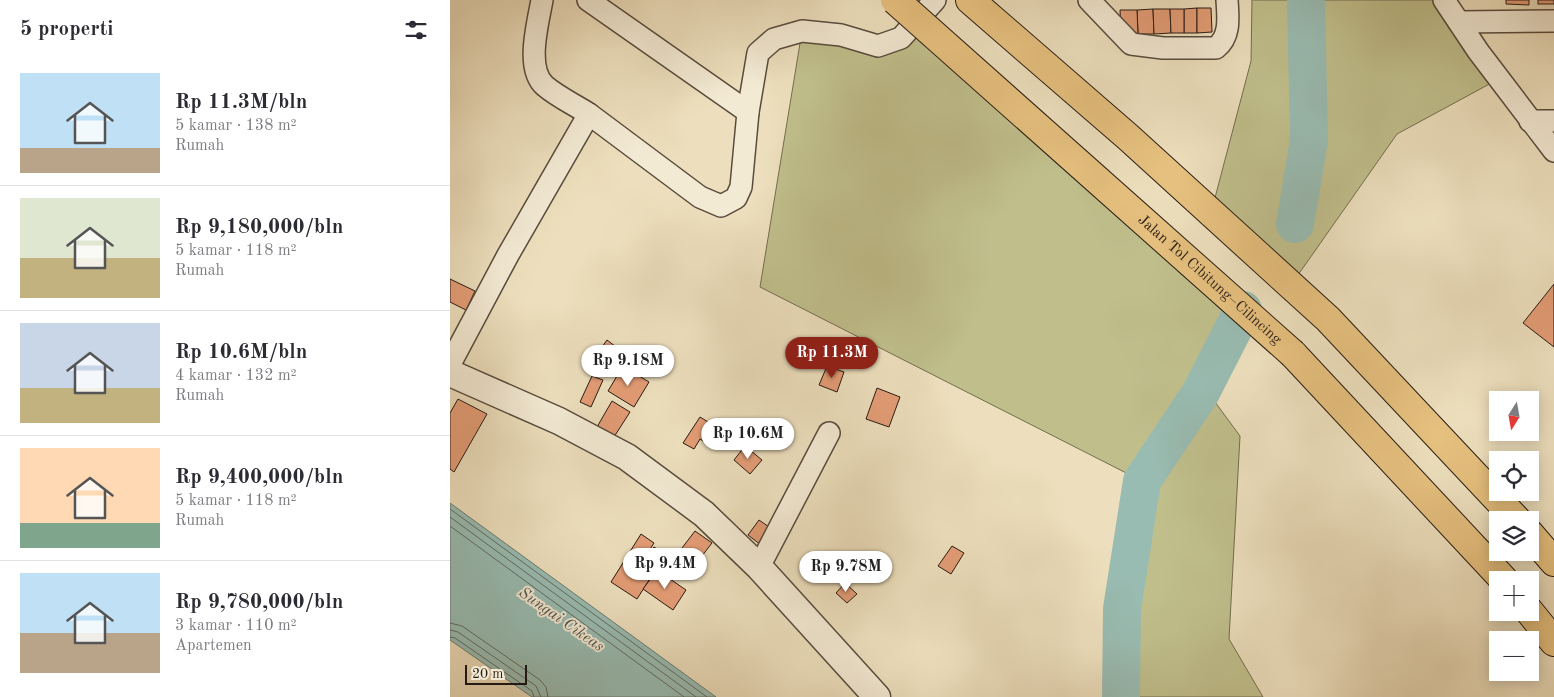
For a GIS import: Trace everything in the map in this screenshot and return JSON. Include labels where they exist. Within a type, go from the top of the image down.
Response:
[{"type":"highway","name":"Jalan Tol Cibitung–Cilincing","points":[[895,0],[1293,354],[1496,571]]},
{"type":"highway","points":[[970,0],[1128,137],[1328,319],[1509,511]]},
{"type":"highway","points":[[1539,544],[1554,562]]},
{"type":"highway","points":[[1537,621],[1554,642]]},
{"type":"street","points":[[542,0],[534,63],[538,76],[544,86],[588,114],[700,197],[721,206],[736,198],[741,187],[748,112],[758,53],[774,39],[802,32],[841,35],[878,46],[901,38],[935,0]]},
{"type":"street","points":[[588,0],[748,112]]},
{"type":"street","points":[[1089,0],[1131,44],[1163,48],[1216,48],[1222,43],[1226,34],[1228,0]]},
{"type":"street","points":[[1444,0],[1530,121],[1554,151]]},
{"type":"street","points":[[1459,22],[1554,21]]},
{"type":"street","points":[[450,364],[508,255],[588,114]]},
{"type":"street","points":[[1530,121],[1554,121]]},
{"type":"street","points":[[450,372],[559,421],[627,457],[704,514],[759,567],[877,697]]},
{"type":"street","points":[[759,567],[829,433]]},
{"type":"shaded area","points":[[1252,0],[1442,0],[1495,81],[1397,134],[1291,285],[1211,213],[1251,61]]},
{"type":"shaded area","points":[[920,21],[1243,310],[1204,387],[1240,436],[1229,639],[1263,697],[1121,697],[1122,609],[1142,481],[760,287],[802,31],[878,46]]},
{"type":"water","name":"Sungai Cikeas","points":[[450,503],[716,697],[532,697],[450,640]]},
{"type":"building","points":[[1506,0],[1529,0],[1529,5],[1506,4]]},
{"type":"building","points":[[1538,0],[1554,0],[1554,4],[1538,4]]},
{"type":"building","points":[[1197,8],[1197,33],[1184,33],[1184,9]]},
{"type":"building","points":[[1197,8],[1211,8],[1212,32],[1197,33]]},
{"type":"building","points":[[1153,9],[1154,34],[1138,34],[1137,10]]},
{"type":"building","points":[[1153,9],[1170,9],[1171,33],[1154,34]]},
{"type":"building","points":[[1170,9],[1184,9],[1184,33],[1171,33]]},
{"type":"building","points":[[1120,10],[1137,10],[1138,34],[1121,34]]},
{"type":"building","points":[[450,279],[475,291],[466,310],[450,302]]},
{"type":"building","points":[[1554,284],[1554,347],[1523,323]]},
{"type":"building","points":[[607,340],[620,350],[607,368],[594,358]]},
{"type":"building","points":[[623,366],[649,382],[634,407],[608,391]]},
{"type":"building","points":[[827,366],[844,372],[837,392],[819,385]]},
{"type":"building","points":[[592,376],[603,380],[591,407],[580,402]]},
{"type":"building","points":[[877,388],[900,397],[889,427],[866,419]]},
{"type":"building","points":[[458,399],[487,414],[454,472],[450,469],[450,413]]},
{"type":"building","points":[[612,401],[630,412],[614,437],[597,427]]},
{"type":"building","points":[[700,417],[726,433],[715,449],[700,439],[694,449],[683,443]]},
{"type":"building","points":[[745,446],[762,460],[750,474],[734,460]]},
{"type":"building","points":[[759,520],[772,529],[761,545],[748,535]]},
{"type":"building","points":[[695,531],[712,543],[688,574],[672,561]]},
{"type":"building","points":[[641,534],[654,543],[645,557],[658,566],[637,599],[611,582]]},
{"type":"building","points":[[952,546],[964,553],[951,574],[938,566]]},
{"type":"building","points":[[654,547],[670,557],[664,567],[648,556]]},
{"type":"building","points":[[657,570],[686,590],[673,610],[643,589]]},
{"type":"building","points":[[845,583],[857,594],[847,603],[836,593]]},
{"type":"waterway","points":[[1295,224],[1309,140],[1306,0]]},
{"type":"waterway","points":[[1121,697],[1122,609],[1142,481],[1200,394],[1243,310]]}]
